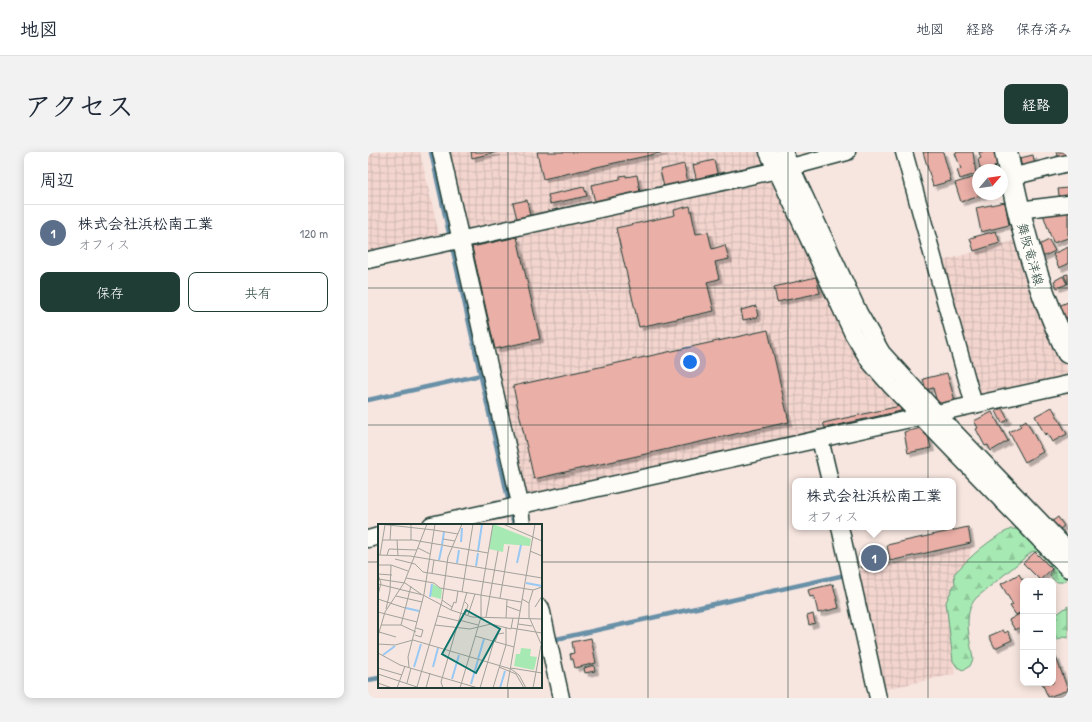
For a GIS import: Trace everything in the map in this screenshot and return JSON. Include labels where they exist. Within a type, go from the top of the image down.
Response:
[{"type":"main road","name":"舞阪竜洋線","points":[[1006,152],[1027,247],[1039,284],[1068,352]]},
{"type":"street","points":[[441,152],[454,241],[513,507],[522,524]]},
{"type":"street","points":[[768,152],[784,169],[870,334],[892,365],[1068,550]]},
{"type":"street","points":[[784,152],[784,169],[856,339],[880,374],[1068,569]]},
{"type":"street","points":[[368,260],[784,169],[847,152]]},
{"type":"street","points":[[904,152],[974,405]]},
{"type":"street","points":[[1011,178],[1068,163]]},
{"type":"street","points":[[1018,210],[1068,204]]},
{"type":"street","points":[[436,524],[1068,384]]},
{"type":"street","points":[[820,439],[829,478]]},
{"type":"street","points":[[841,530],[878,698]]},
{"type":"street","points":[[368,539],[378,536]]},
{"type":"street","points":[[542,612],[561,698]]},
{"type":"shaded area","points":[[368,152],[420,152],[440,239],[368,255]]},
{"type":"shaded area","points":[[446,152],[763,152],[766,167],[468,233],[464,230]]},
{"type":"shaded area","points":[[773,175],[911,413],[527,498],[523,495],[466,243]]},
{"type":"shaded area","points":[[1016,240],[1061,358],[1068,371],[1066,375],[976,395],[939,262]]},
{"type":"shaded area","points":[[972,545],[969,559],[954,574],[955,583],[946,602],[955,674],[886,689],[882,687],[856,571]]},
{"type":"green space","points":[[1011,529],[1019,529],[1066,576],[1065,581],[1058,582],[1056,581],[1056,578],[1052,578],[1050,575],[1053,568],[1038,552],[1033,551],[976,598],[969,611],[968,619],[973,659],[970,666],[963,670],[957,667],[953,661],[946,602],[955,583],[954,574],[980,549]]},
{"type":"green space","points":[[1068,606],[1068,638],[1063,637],[1056,640],[1056,615]]},
{"type":"building","points":[[471,152],[497,152],[472,158]]},
{"type":"building","points":[[537,152],[664,152],[543,179]]},
{"type":"building","points":[[923,152],[943,152],[951,181],[933,186]]},
{"type":"building","points":[[973,152],[975,164],[972,164],[972,175],[960,179],[957,170],[961,169],[955,153]]},
{"type":"building","points":[[979,152],[995,152],[998,164],[979,164],[978,159],[981,158]]},
{"type":"building","points":[[1056,152],[1068,152],[1068,158],[1059,161]]},
{"type":"building","points":[[1033,155],[1035,166],[1022,169],[1020,158]]},
{"type":"building","points":[[714,160],[718,177],[697,182],[693,165]]},
{"type":"building","points":[[684,164],[688,182],[664,187],[660,170]]},
{"type":"building","points":[[626,175],[626,177],[637,175],[640,192],[595,202],[591,185],[620,179],[620,176]]},
{"type":"building","points":[[972,178],[972,199],[961,202],[955,183]]},
{"type":"building","points":[[584,187],[587,196],[550,204],[548,195]]},
{"type":"building","points":[[1068,188],[1068,200],[1060,201],[1058,189]]},
{"type":"building","points":[[527,200],[530,216],[517,219],[513,203]]},
{"type":"building","points":[[1005,202],[1009,225],[981,232],[976,208]]},
{"type":"building","points":[[690,206],[696,234],[708,232],[712,249],[725,245],[729,259],[715,262],[719,279],[707,282],[714,311],[639,327],[616,228],[675,215],[674,210]]},
{"type":"building","points":[[1068,212],[1068,238],[1053,243],[1043,214]]},
{"type":"building","points":[[996,231],[1000,243],[974,251],[970,238]]},
{"type":"building","points":[[517,237],[540,339],[495,349],[472,247]]},
{"type":"building","points":[[1049,240],[1055,251],[1040,258],[1035,247]]},
{"type":"building","points":[[1068,247],[1068,264],[1059,268],[1053,254]]},
{"type":"building","points":[[1068,274],[1068,284],[1064,275]]},
{"type":"building","points":[[1063,276],[1067,284],[1057,288],[1054,281]]},
{"type":"building","points":[[816,277],[820,293],[777,302],[774,287]]},
{"type":"building","points":[[1068,302],[1068,317],[1061,320],[1056,307]]},
{"type":"building","points":[[756,306],[758,317],[743,320],[741,310]]},
{"type":"building","points":[[768,330],[789,422],[534,479],[513,386]]},
{"type":"building","points":[[947,373],[955,401],[938,406],[933,388],[926,390],[923,379]]},
{"type":"building","points":[[900,406],[901,411],[825,428],[823,423]]},
{"type":"building","points":[[1052,407],[1067,434],[1052,442],[1047,433],[1045,435],[1035,416]]},
{"type":"building","points":[[1002,408],[1008,420],[1002,423],[996,411]]},
{"type":"building","points":[[992,412],[1008,441],[991,451],[988,445],[985,446],[976,429],[978,428],[974,421]]},
{"type":"building","points":[[1026,420],[1043,452],[1025,462],[1009,432],[1021,426],[1020,424]]},
{"type":"building","points":[[926,427],[931,448],[908,453],[904,432]]},
{"type":"building","points":[[1058,517],[1064,526],[1057,531],[1051,522]]},
{"type":"building","points":[[968,527],[971,543],[890,561],[887,545]]},
{"type":"building","points":[[885,549],[888,562],[862,568],[859,555]]},
{"type":"building","points":[[1035,552],[1052,569],[1042,578],[1038,578],[1023,563]]},
{"type":"building","points":[[1019,574],[1021,578],[1020,578],[1020,613],[1016,615],[1010,606],[1013,605],[1001,584]]},
{"type":"building","points":[[833,584],[839,608],[818,613],[814,596],[810,597],[808,590]]},
{"type":"building","points":[[813,614],[815,623],[809,625],[807,616]]},
{"type":"building","points":[[1020,614],[1020,628],[1015,630],[1009,620]]},
{"type":"building","points":[[1003,630],[1005,633],[1008,631],[1012,640],[995,648],[989,636]]},
{"type":"building","points":[[591,638],[596,663],[575,668],[570,654],[574,653],[572,642]]},
{"type":"building","points":[[1056,657],[1068,690],[1048,697],[1043,686],[1056,686]]},
{"type":"building","points":[[594,665],[595,671],[585,673],[584,668]]},
{"type":"waterway","points":[[431,152],[514,524]]},
{"type":"waterway","points":[[368,400],[481,375]]},
{"type":"waterway","points":[[552,640],[845,575]]},
{"type":"waterway","points":[[368,680],[378,678]]},
{"type":"place","name":"株式会社浜松南工業","points":[[874,558]]}]
